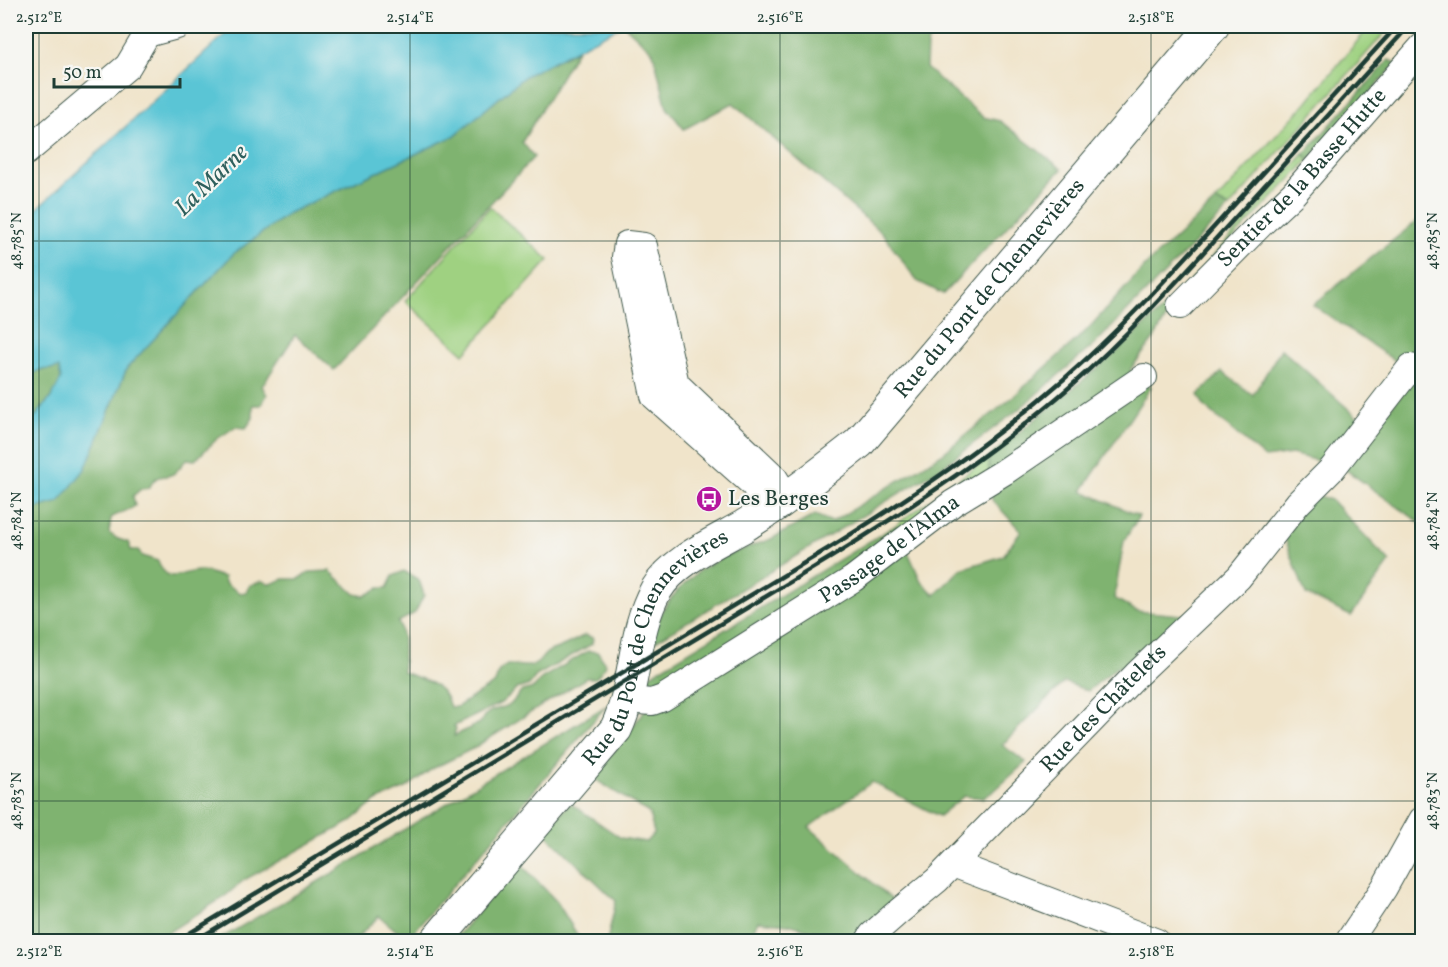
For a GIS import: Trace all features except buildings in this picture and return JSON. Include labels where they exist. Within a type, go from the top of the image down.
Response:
[{"type":"main road","name":"Rue du Pont de Chennevières","points":[[435,942],[616,729],[624,713],[645,613],[657,588],[674,570],[711,543],[777,505],[859,443],[1213,26]]},
{"type":"street","points":[[26,152],[128,66],[138,30],[166,29],[177,26]]},
{"type":"street","name":"Sentier de la Basse Hutte","points":[[1180,306],[1293,194],[1422,47]]},
{"type":"street","points":[[627,244],[644,246],[676,384],[774,477],[777,505],[654,396],[625,257],[627,244]]},
{"type":"street","name":"Rue des Châtelets","points":[[868,942],[872,935],[922,894],[953,864],[1136,675],[1239,577],[1298,503],[1332,469],[1411,366]]},
{"type":"street","name":"Passage de l'Alma","points":[[627,700],[652,702],[683,686],[853,579],[953,503],[1004,472],[1144,377]]},
{"type":"street","points":[[1348,942],[1384,888],[1422,820]]},
{"type":"street","points":[[953,864],[1157,942]]},
{"type":"green space","points":[[625,26],[937,26],[927,44],[926,68],[983,117],[1000,121],[1062,169],[943,294],[917,281],[883,234],[733,103],[684,129],[667,108],[653,52]]},
{"type":"green space","points":[[1370,26],[1391,26],[1229,208],[1216,201],[1307,102]]},
{"type":"green space","points":[[577,50],[522,142],[534,157],[334,370],[295,335],[262,386],[267,395],[261,405],[253,405],[253,418],[246,428],[235,427],[217,439],[195,460],[187,459],[173,474],[157,478],[149,488],[141,489],[133,496],[135,506],[111,518],[109,533],[128,542],[131,550],[138,550],[142,556],[158,561],[162,569],[171,576],[195,571],[207,572],[224,577],[225,583],[240,593],[246,592],[250,585],[262,581],[271,584],[284,579],[299,579],[310,572],[330,571],[355,594],[365,596],[379,588],[387,588],[393,576],[404,571],[419,580],[424,595],[415,613],[398,622],[403,640],[403,672],[438,687],[450,707],[457,707],[495,683],[499,671],[507,665],[533,665],[538,663],[546,653],[585,635],[593,638],[592,644],[536,676],[529,685],[517,689],[501,703],[454,726],[456,728],[454,736],[480,723],[491,711],[510,705],[522,691],[534,688],[542,678],[588,651],[598,652],[606,665],[596,678],[586,678],[472,749],[432,769],[406,788],[376,801],[350,822],[244,880],[224,897],[164,935],[149,942],[26,942],[26,511],[85,469],[127,368],[233,254],[289,213],[454,136],[525,76]]},
{"type":"green space","points":[[1389,60],[1397,63],[1309,160],[1304,154]]},
{"type":"green space","points":[[1304,154],[1309,160],[1184,289]]},
{"type":"green space","points":[[1216,201],[1229,208],[1096,343],[1018,410],[938,470],[649,645],[663,609],[678,590],[700,570],[725,556],[771,539],[815,515],[832,522],[942,454],[1014,396],[1087,330],[1146,265]]},
{"type":"green space","points":[[490,207],[549,260],[464,354],[405,301]]},
{"type":"green space","points":[[1422,217],[1422,524],[1343,468],[1292,454],[1265,458],[1205,407],[1198,395],[1222,372],[1253,395],[1281,349],[1372,430],[1417,376],[1313,305]]},
{"type":"green space","points":[[1184,289],[1153,340],[1130,370],[1151,387],[1082,491],[1139,516],[1124,541],[1114,598],[1136,611],[1193,616],[1135,667],[1117,667],[1088,691],[1064,682],[1002,745],[1026,762],[983,798],[964,796],[939,816],[872,782],[809,827],[897,904],[858,941],[838,941],[821,933],[788,924],[758,921],[751,935],[761,941],[713,941],[709,939],[705,942],[607,941],[616,901],[544,832],[570,803],[621,838],[646,842],[654,833],[649,813],[593,778],[646,709],[642,694],[644,679],[896,525],[921,581],[935,595],[961,569],[1003,556],[1021,531],[992,500],[988,458],[1111,357]]},
{"type":"green space","points":[[59,368],[62,379],[52,396],[26,428],[26,377],[40,370]]},
{"type":"green space","points":[[988,458],[989,473],[898,530],[896,525]]},
{"type":"green space","points":[[1309,493],[1331,500],[1390,562],[1351,616],[1306,595],[1281,528]]},
{"type":"green space","points":[[606,706],[407,940],[379,916],[354,941],[216,941],[338,870]]},
{"type":"green space","points":[[520,863],[557,902],[581,941],[452,942]]},
{"type":"water","name":"La Marne","points":[[234,26],[621,26],[525,76],[454,136],[289,213],[233,254],[127,368],[85,469],[59,502],[26,511],[26,428],[52,396],[61,379],[59,368],[40,370],[26,377],[26,219]]},
{"type":"railway","points":[[175,942],[829,548],[920,489],[979,447],[1036,403],[1123,324],[1397,26]]},
{"type":"railway","points":[[193,942],[833,556],[986,454],[1072,385],[1130,330],[1409,26]]},
{"type":"place","name":"Les Berges","points":[[709,499]]}]
